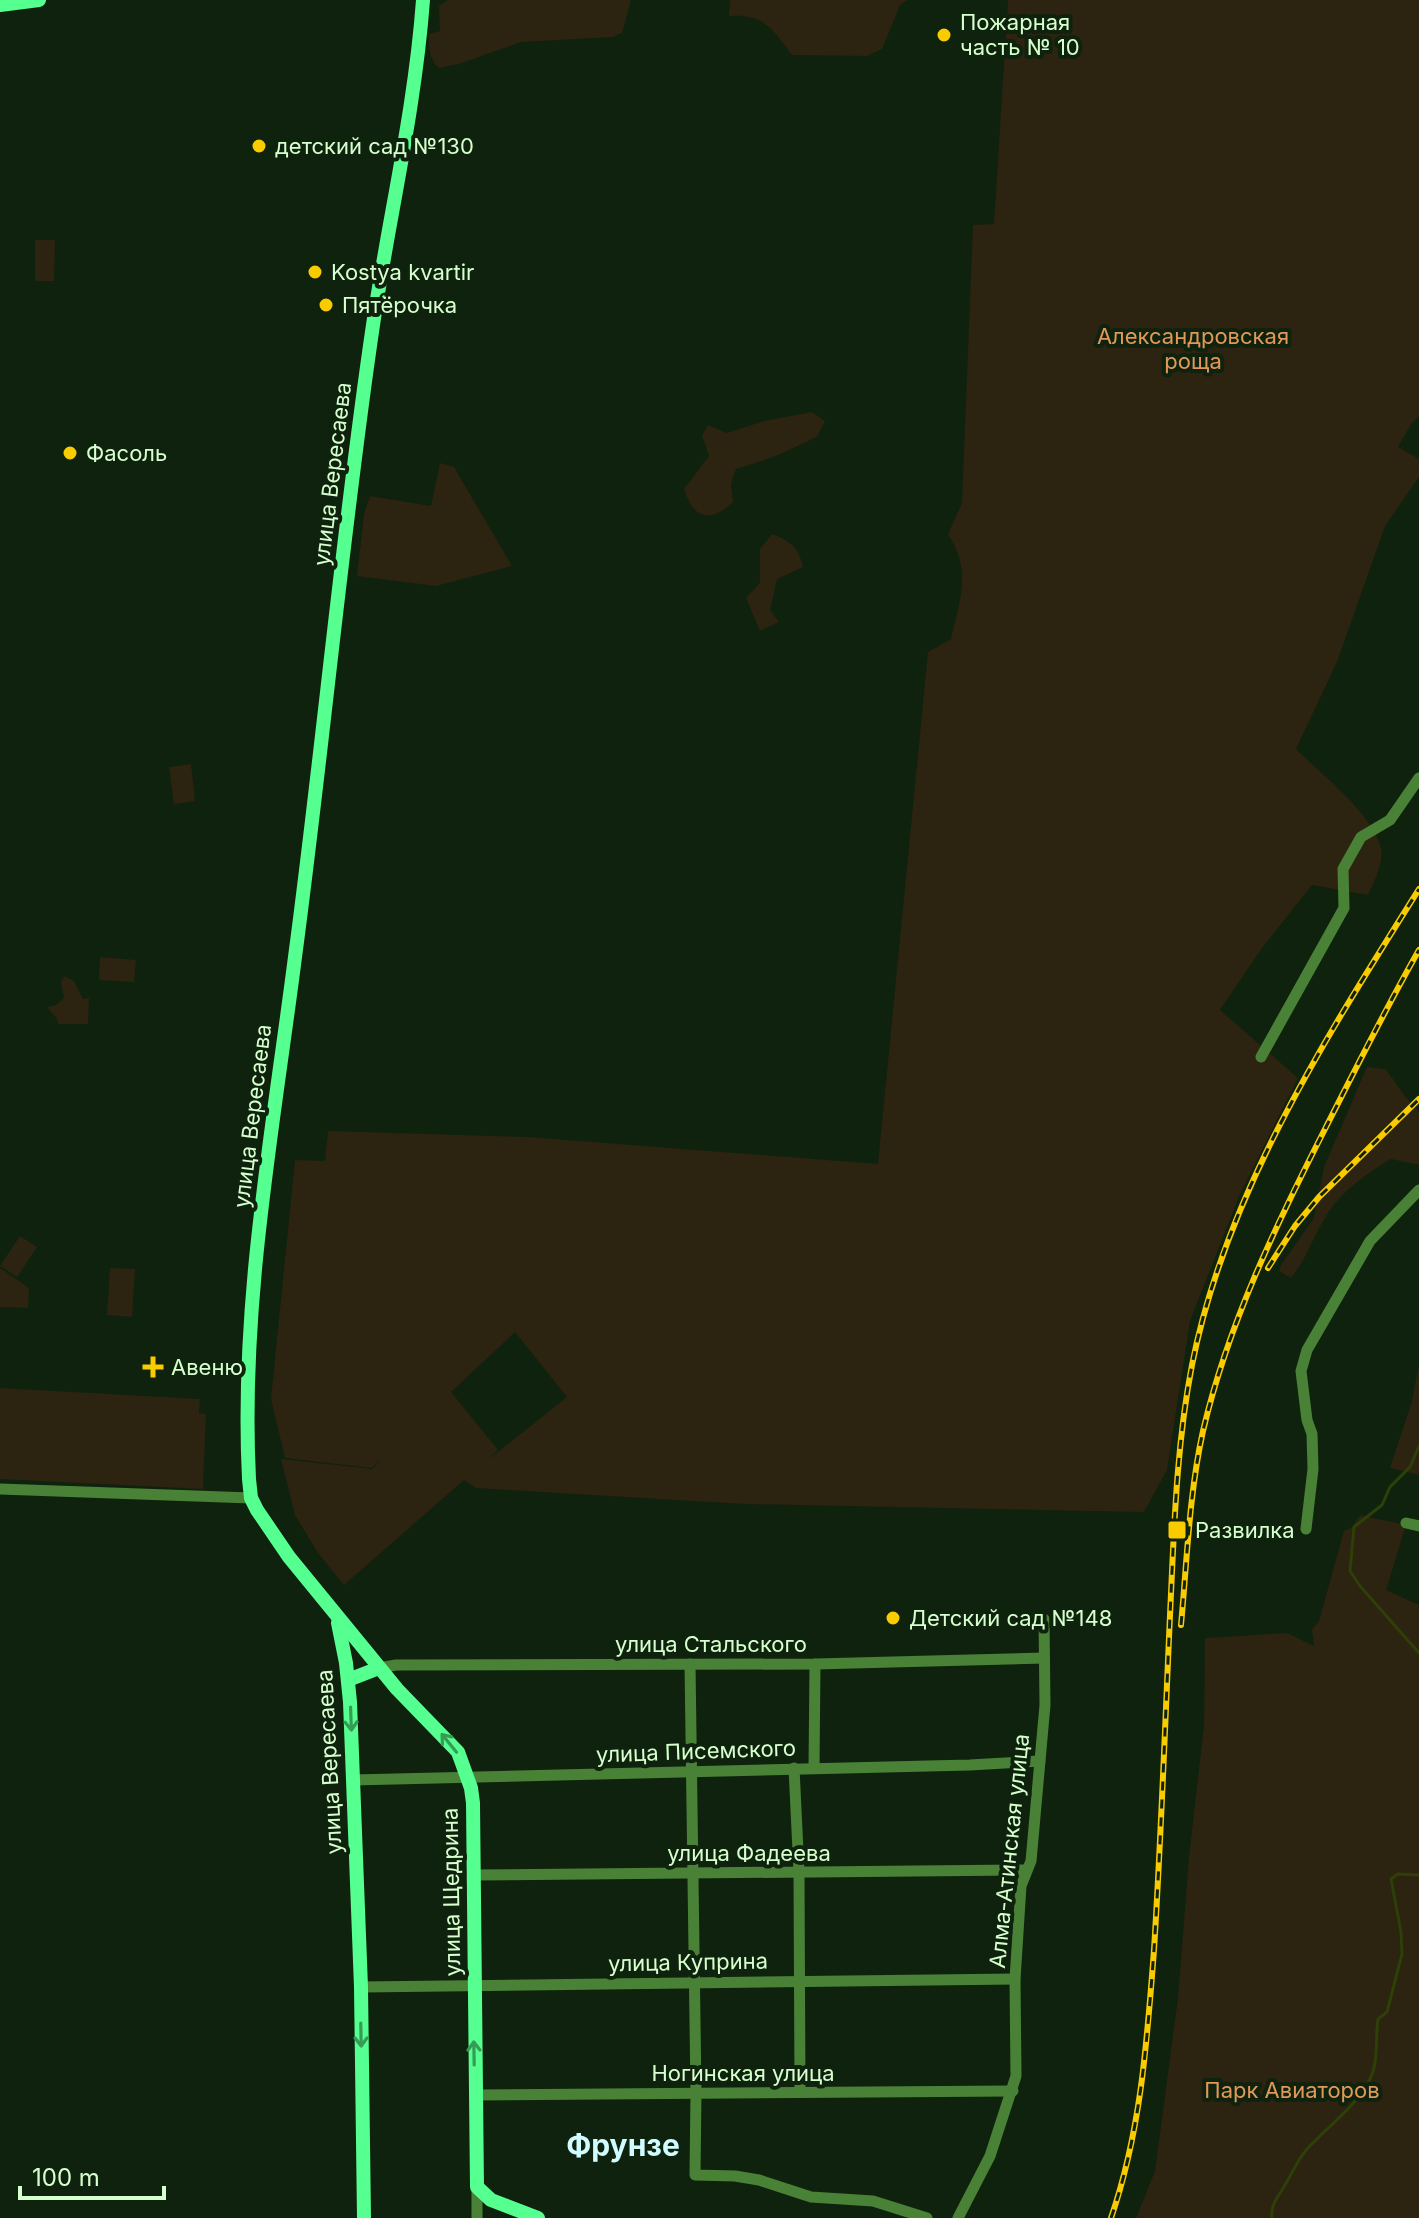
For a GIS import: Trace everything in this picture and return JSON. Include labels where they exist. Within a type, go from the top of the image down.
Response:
[{"type":"main road","points":[[0,5],[39,0]]},
{"type":"main road","name":"улица Вересаева","points":[[364,2218],[361,1987],[348,1680],[342,1637],[335,1615],[257,1510],[251,1498],[247,1452],[250,1354],[264,1179],[295,959],[371,339],[414,84],[423,0]]},
{"type":"main road","name":"улица Щедрина","points":[[335,1615],[379,1668],[451,1743],[468,1778],[473,1803],[477,2187]]},
{"type":"main road","points":[[348,1680],[379,1668]]},
{"type":"main road","points":[[477,2187],[491,2200],[538,2218]]},
{"type":"street","points":[[1261,1057],[1344,908],[1343,869],[1349,858],[1361,837],[1390,820],[1419,778]]},
{"type":"street","points":[[1306,1529],[1313,1469],[1312,1434],[1307,1420],[1301,1371],[1307,1350],[1370,1241],[1419,1190]]},
{"type":"street","points":[[0,1489],[251,1498]]},
{"type":"street","points":[[1406,1523],[1419,1526]]},
{"type":"street","name":"Алма-Атинская улица","points":[[958,2218],[990,2156],[1016,2076],[1015,1979],[1021,1886],[1031,1861],[1045,1705],[1044,1619]]},
{"type":"street","name":"улица Стальского","points":[[379,1668],[396,1665],[815,1664],[1044,1658]]},
{"type":"street","points":[[690,1664],[695,2175],[759,2180],[811,2197],[873,2201],[927,2218]]},
{"type":"street","points":[[814,1768],[815,1664]]},
{"type":"street","name":"улица Писемского","points":[[353,1780],[1040,1761]]},
{"type":"street","points":[[794,1768],[799,1872],[800,2092]]},
{"type":"street","name":"улица Фадеева","points":[[473,1875],[1026,1870]]},
{"type":"street","name":"улица Куприна","points":[[361,1987],[1015,1979]]},
{"type":"street","name":"Ногинская улица","points":[[475,2095],[1013,2091]]},
{"type":"street","name":"улица Щедрина","points":[[477,2187],[477,2218]]},
{"type":"green space","points":[[448,0],[630,0],[630,4],[622,33],[613,37],[521,42],[439,68],[431,56],[429,34],[440,31],[439,6]]},
{"type":"green space","points":[[730,0],[907,0],[900,5],[882,49],[867,56],[792,55],[766,25],[751,18],[729,16]]},
{"type":"green space","name":"Александровская роща","points":[[1008,0],[1419,0],[1419,416],[1398,447],[1419,459],[1419,477],[1385,526],[1337,662],[1296,749],[1367,821],[1381,848],[1381,860],[1368,895],[1312,885],[1262,948],[1220,1010],[1298,1078],[1240,1194],[1190,1321],[1167,1470],[1144,1512],[745,1504],[476,1488],[464,1480],[344,1585],[318,1553],[295,1515],[281,1459],[372,1469],[381,1460],[371,1468],[285,1458],[271,1399],[295,1160],[325,1161],[328,1131],[528,1137],[878,1164],[928,652],[951,639],[962,585],[960,560],[948,534],[962,503],[973,225],[994,224]],"holes":[[[515,1332],[567,1397],[489,1459],[498,1450],[451,1392]]]},
{"type":"green space","points":[[35,240],[55,240],[54,281],[35,281]]},
{"type":"green space","points":[[812,412],[825,421],[817,437],[776,456],[736,469],[731,484],[733,502],[725,509],[703,515],[692,506],[684,489],[709,456],[702,436],[708,425],[727,433],[764,421]]},
{"type":"green space","points":[[440,463],[454,467],[512,566],[436,586],[357,576],[364,514],[370,496],[431,506]]},
{"type":"green space","points":[[772,534],[793,546],[803,567],[777,579],[770,610],[779,622],[760,631],[746,598],[760,583],[760,549]]},
{"type":"green space","points":[[191,764],[195,801],[174,804],[169,767]]},
{"type":"green space","points":[[100,957],[136,960],[134,982],[99,980]]},
{"type":"green space","points":[[65,976],[74,981],[83,999],[89,998],[88,1024],[58,1024],[48,1007],[64,998],[61,982]]},
{"type":"green space","points":[[1367,1067],[1385,1069],[1419,1111],[1419,1165],[1391,1159],[1354,1184],[1331,1208],[1291,1278],[1279,1271],[1281,1265],[1314,1218],[1324,1167]]},
{"type":"green space","points":[[20,1236],[37,1247],[17,1277],[0,1266]]},
{"type":"green space","points":[[0,1268],[29,1288],[28,1308],[0,1307]]},
{"type":"green space","points":[[110,1268],[135,1269],[132,1317],[107,1315]]},
{"type":"green space","points":[[1419,1364],[1419,1475],[1390,1468],[1412,1401]]},
{"type":"green space","points":[[0,1388],[200,1399],[199,1413],[206,1414],[203,1489],[0,1479]]},
{"type":"green space","name":"Парк Авиаторов","points":[[1360,1515],[1406,1525],[1386,1590],[1419,1605],[1419,2218],[1136,2218],[1155,2171],[1178,1998],[1189,1857],[1204,1725],[1205,1638],[1287,1633],[1314,1646],[1312,1629],[1319,1621],[1344,1531],[1352,1527]]},
{"type":"waterway","points":[[1419,1446],[1410,1467],[1390,1487],[1382,1505],[1354,1527],[1350,1571],[1419,1653]]},
{"type":"waterway","points":[[1272,2218],[1272,2208],[1301,2157],[1350,2107],[1370,2079],[1376,2057],[1378,2019],[1387,2012],[1402,1954],[1391,1879],[1398,1874],[1419,1875]]},
{"type":"railway","points":[[1111,2218],[1136,2119],[1149,2018],[1176,1490],[1192,1365],[1208,1301],[1229,1238],[1255,1177],[1316,1059],[1419,889]]},
{"type":"railway","points":[[1181,1625],[1198,1455],[1226,1352],[1255,1276],[1289,1201],[1419,950]]},
{"type":"railway","points":[[1268,1268],[1295,1226],[1319,1197],[1419,1099]]},
{"type":"place","name":"Пожарная часть № 10","points":[[944,35]]},
{"type":"place","name":"детский сад №130","points":[[259,146]]},
{"type":"place","name":"Kostya kvartir","points":[[315,272]]},
{"type":"place","name":"Пятёрочка","points":[[326,305]]},
{"type":"place","name":"Фасоль","points":[[70,453]]},
{"type":"place","name":"Авеню","points":[[153,1367]]},
{"type":"place","name":"Развилка","points":[[1177,1530]]},
{"type":"place","name":"Детский сад №148","points":[[893,1618]]},
{"type":"district","name":"Фрунзе","points":[[623,2145]]}]
